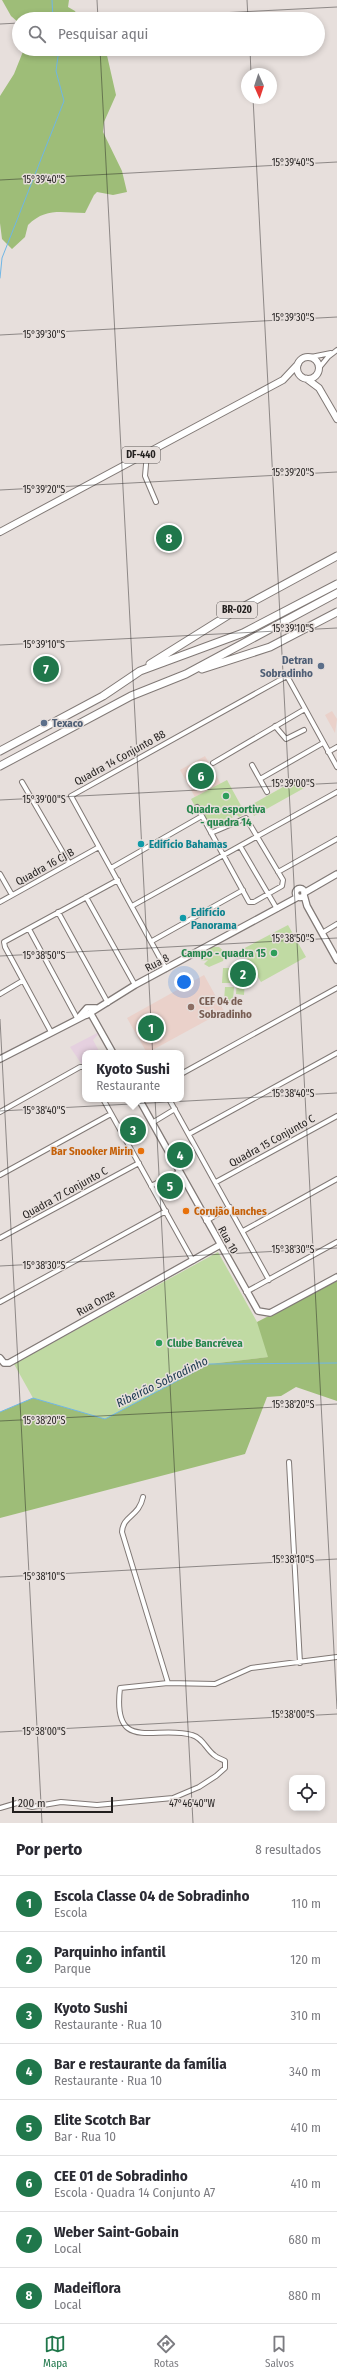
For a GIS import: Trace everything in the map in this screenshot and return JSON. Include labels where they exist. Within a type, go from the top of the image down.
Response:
[{"type":"highway","name":"BR-020","points":[[0,751],[102,696],[230,614],[337,556]]},
{"type":"highway","name":"BR-020","points":[[140,671],[243,633],[337,584]]},
{"type":"highway","name":"BR-020","points":[[186,674],[337,593]]},
{"type":"highway","name":"BR-020","points":[[0,766],[131,696],[186,674],[264,650],[337,612]]},
{"type":"main road","name":"DF-440","points":[[0,532],[283,380],[303,358],[311,357]]},
{"type":"main road","points":[[311,357],[317,362],[319,388]]},
{"type":"main road","points":[[298,364],[298,372],[319,388],[337,418]]},
{"type":"main road","name":"DF-440","points":[[283,380],[313,378],[318,371]]},
{"type":"street","name":"DF-440","points":[[311,357],[332,353],[337,350]]},
{"type":"street","name":"DF-440","points":[[318,371],[332,353]]},
{"type":"street","points":[[147,452],[145,476],[156,502]]},
{"type":"street","name":"Quadra 14 Conjunto B8","points":[[99,847],[71,796],[287,676],[304,709]]},
{"type":"street","points":[[213,763],[304,709],[337,767]]},
{"type":"street","points":[[275,726],[286,739],[304,730]]},
{"type":"street","points":[[260,779],[324,743]]},
{"type":"street","points":[[328,752],[337,747]]},
{"type":"street","points":[[252,765],[267,792]]},
{"type":"street","points":[[22,782],[69,863]]},
{"type":"street","points":[[132,906],[223,854],[337,792]]},
{"type":"street","points":[[197,807],[211,833],[250,903],[283,885],[278,872],[258,836],[244,817],[211,833]]},
{"type":"street","points":[[111,868],[202,816]]},
{"type":"street","points":[[278,872],[337,839]]},
{"type":"street","points":[[240,846],[277,909]]},
{"type":"street","points":[[99,847],[152,941],[166,969]]},
{"type":"street","name":"Quadra 16 CJ B","points":[[0,902],[99,847]]},
{"type":"street","points":[[0,874],[12,895]]},
{"type":"street","points":[[337,874],[300,894],[337,960]]},
{"type":"street","points":[[51,1032],[22,981],[4,942],[118,880]]},
{"type":"street","points":[[152,941],[243,890]]},
{"type":"street","name":"Rua 8","points":[[0,1060],[78,1017],[108,1003],[135,985],[277,909],[300,894]]},
{"type":"street","points":[[86,897],[135,985]]},
{"type":"street","points":[[58,912],[108,1003]]},
{"type":"street","points":[[322,933],[337,924]]},
{"type":"street","points":[[29,929],[78,1017]]},
{"type":"street","points":[[0,994],[22,981]]},
{"type":"street","points":[[184,1072],[337,988]]},
{"type":"street","points":[[88,1012],[97,1023],[111,1050]]},
{"type":"street","points":[[189,1134],[337,1053]]},
{"type":"street","points":[[0,1112],[82,1067]]},
{"type":"street","points":[[105,1102],[193,1261]]},
{"type":"street","name":"Rua 10","points":[[141,1102],[254,1306],[263,1313],[270,1313],[337,1276]]},
{"type":"street","points":[[171,1102],[269,1280]]},
{"type":"street","points":[[152,1123],[175,1109]]},
{"type":"street","points":[[0,1175],[111,1114]]},
{"type":"street","name":"Quadra 15 Conjunto C","points":[[216,1182],[337,1116]]},
{"type":"street","name":"Quadra 17 Conjunto C","points":[[0,1238],[139,1162]]},
{"type":"street","points":[[151,1186],[179,1172]]},
{"type":"street","points":[[243,1231],[337,1179]]},
{"type":"street","points":[[206,1220],[230,1207]]},
{"type":"street","points":[[0,1302],[166,1211]]},
{"type":"street","points":[[246,1292],[337,1242]]},
{"type":"street","name":"Rua Onze","points":[[0,1358],[4,1363],[9,1363],[220,1245]]},
{"type":"street","points":[[289,1462],[300,1663]]},
{"type":"street","points":[[143,1497],[139,1510],[124,1523],[122,1532],[168,1684]]},
{"type":"street","points":[[0,1808],[17,1804],[32,1807],[61,1802],[97,1805],[155,1801],[185,1794],[216,1776],[224,1768],[226,1761],[214,1756],[196,1737],[182,1733],[139,1733],[126,1726],[122,1720],[119,1704],[120,1688],[168,1684],[215,1684],[245,1670],[337,1657]]},
{"type":"shaded area","points":[[332,711],[337,719],[335,733],[325,715]]},
{"type":"shaded area","points":[[205,756],[221,784],[195,797],[180,770]]},
{"type":"shaded area","points":[[204,975],[224,1011],[152,1050],[145,1050],[127,1018]]},
{"type":"shaded area","points":[[101,1031],[93,1040],[98,1050],[82,1050],[82,1065],[70,1047]]},
{"type":"green space","points":[[2,0],[69,0],[68,7],[76,12],[12,12],[12,17]]},
{"type":"green space","points":[[21,56],[107,56],[116,95],[104,122],[103,132],[122,171],[127,192],[113,195],[97,192],[85,213],[55,212],[41,216],[28,225],[25,237],[12,249],[2,239],[0,223],[0,96],[14,74]]},
{"type":"green space","points":[[299,778],[306,787],[254,816],[249,806]]},
{"type":"green space","points":[[227,780],[245,813],[239,817],[237,815],[212,829],[213,831],[208,830],[191,799]]},
{"type":"green space","name":"Campo - quadra 15","points":[[288,925],[306,957],[261,982],[241,950]]},
{"type":"green space","points":[[211,947],[219,947],[226,953],[223,961],[209,967],[204,964],[208,960],[201,961],[205,951]]},
{"type":"green space","points":[[223,968],[232,968],[231,983],[222,983]]},
{"type":"green space","points":[[237,979],[245,980],[244,995],[236,994]]},
{"type":"green space","points":[[225,987],[234,987],[233,1001],[224,1001]]},
{"type":"green space","name":"Clube Bancrévea","points":[[218,1252],[261,1329],[269,1357],[209,1364],[105,1419],[33,1398],[14,1364]]},
{"type":"green space","points":[[337,1281],[337,1401],[296,1387],[281,1396],[267,1397],[245,1454],[0,1518],[0,1412],[33,1398],[105,1419],[209,1364],[268,1357],[257,1322]]},
{"type":"waterway","points":[[52,0],[53,12]]},
{"type":"waterway","points":[[0,278],[2,258],[64,101],[56,71],[58,56]]},
{"type":"waterway","name":"Ribeirão Sobradinho","points":[[0,1412],[33,1398],[105,1419],[209,1364],[337,1363]]},
{"type":"place","name":"Madeiflora","points":[[169,538]]},
{"type":"place","name":"Detran Sobradinho","points":[[321,666]]},
{"type":"place","name":"Weber Saint-Gobain","points":[[46,669]]},
{"type":"place","name":"Texaco","points":[[44,723]]},
{"type":"place","name":"CEE 01 de Sobradinho","points":[[201,776]]},
{"type":"place","name":"Quadra esportiva - quadra 14","points":[[226,796]]},
{"type":"place","name":"Edifício Bahamas","points":[[141,844]]},
{"type":"place","name":"Edifício Panorama","points":[[183,918]]},
{"type":"place","name":"Campo - quadra 15","points":[[274,953]]},
{"type":"place","name":"Parquinho infantil","points":[[243,974]]},
{"type":"place","name":"CEF 04 de Sobradinho","points":[[191,1007]]},
{"type":"place","name":"Escola Classe 04 de Sobradinho","points":[[151,1028]]},
{"type":"place","name":"Kyoto Sushi","points":[[133,1130]]},
{"type":"place","name":"Bar Snooker Mirin","points":[[141,1151]]},
{"type":"place","name":"Bar e restaurante da família","points":[[180,1155]]},
{"type":"place","name":"Elite Scotch Bar","points":[[170,1186]]},
{"type":"place","name":"Corujão lanches","points":[[186,1211]]},
{"type":"place","name":"Clube Bancrévea","points":[[159,1343]]}]
